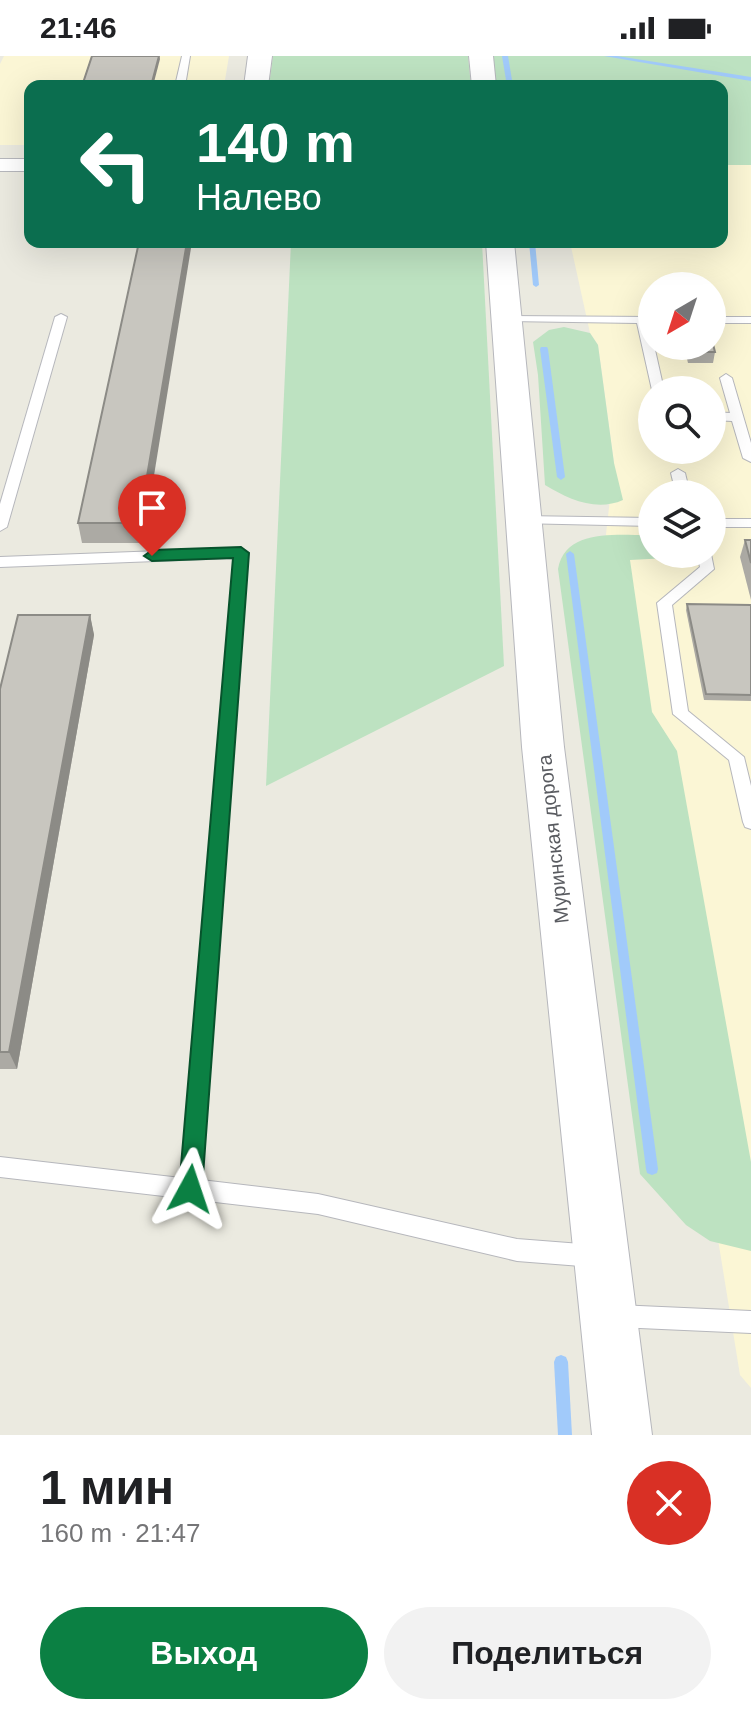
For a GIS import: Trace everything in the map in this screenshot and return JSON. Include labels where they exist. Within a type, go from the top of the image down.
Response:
[{"type":"street","points":[[257,80],[260,56]]},
{"type":"street","points":[[481,56],[483,80]]},
{"type":"street","points":[[0,165],[24,165]]},
{"type":"street","name":"Муринская дорога","points":[[501,248],[543,747],[622,1435]]},
{"type":"lane","points":[[181,80],[186,56]]},
{"type":"lane","points":[[0,527],[61,317]]},
{"type":"lane","points":[[508,319],[638,320]]},
{"type":"lane","points":[[726,320],[751,320]]},
{"type":"lane","points":[[726,378],[749,458]]},
{"type":"lane","points":[[726,417],[737,417]]},
{"type":"lane","points":[[678,473],[680,480]]},
{"type":"lane","points":[[522,520],[638,522]]},
{"type":"lane","points":[[726,523],[751,523]]},
{"type":"lane","points":[[0,562],[241,553],[190,1189]]},
{"type":"lane","points":[[707,568],[664,603],[681,714],[736,757],[751,822]]},
{"type":"lane","points":[[0,1167],[318,1204],[517,1250],[600,1257]]},
{"type":"lane","points":[[607,1316],[751,1322]]},
{"type":"shaded area","points":[[4,56],[229,56],[225,80],[24,80],[24,145],[0,145],[0,64]]},
{"type":"shaded area","points":[[728,165],[751,165],[751,1388],[740,1375],[605,543],[614,463],[598,345],[590,333],[571,248],[728,248]]},
{"type":"green space","points":[[273,56],[468,56],[470,80],[270,80]]},
{"type":"green space","points":[[492,56],[751,56],[751,165],[728,165],[728,80],[494,80]]},
{"type":"green space","points":[[291,248],[482,248],[504,666],[266,786]]},
{"type":"green space","points":[[564,327],[590,333],[598,345],[614,463],[623,500],[603,505],[582,502],[545,485],[533,342],[549,330]]},
{"type":"green space","points":[[610,535],[638,535],[638,560],[630,560],[652,712],[677,751],[751,1162],[751,1251],[710,1241],[686,1225],[640,1174],[558,569],[571,546],[583,540]]},
{"type":"building","points":[[92,56],[159,56],[153,80],[84,80]]},
{"type":"building","points":[[138,248],[186,248],[139,523],[78,523]]},
{"type":"building","points":[[745,540],[751,540],[751,563]]},
{"type":"building","points":[[687,604],[751,605],[751,695],[706,694]]},
{"type":"building","points":[[18,615],[90,615],[9,1052],[0,1052],[0,689]]},
{"type":"waterway","points":[[505,56],[509,80]]},
{"type":"waterway","points":[[607,56],[751,79]]},
{"type":"waterway","points":[[533,248],[536,285]]},
{"type":"waterway","points":[[544,349],[561,477]]},
{"type":"waterway","points":[[570,554],[652,1169]]},
{"type":"waterway","points":[[561,1362],[565,1435]]},
{"type":"route","points":[[152,556],[241,553],[190,1189]]}]
